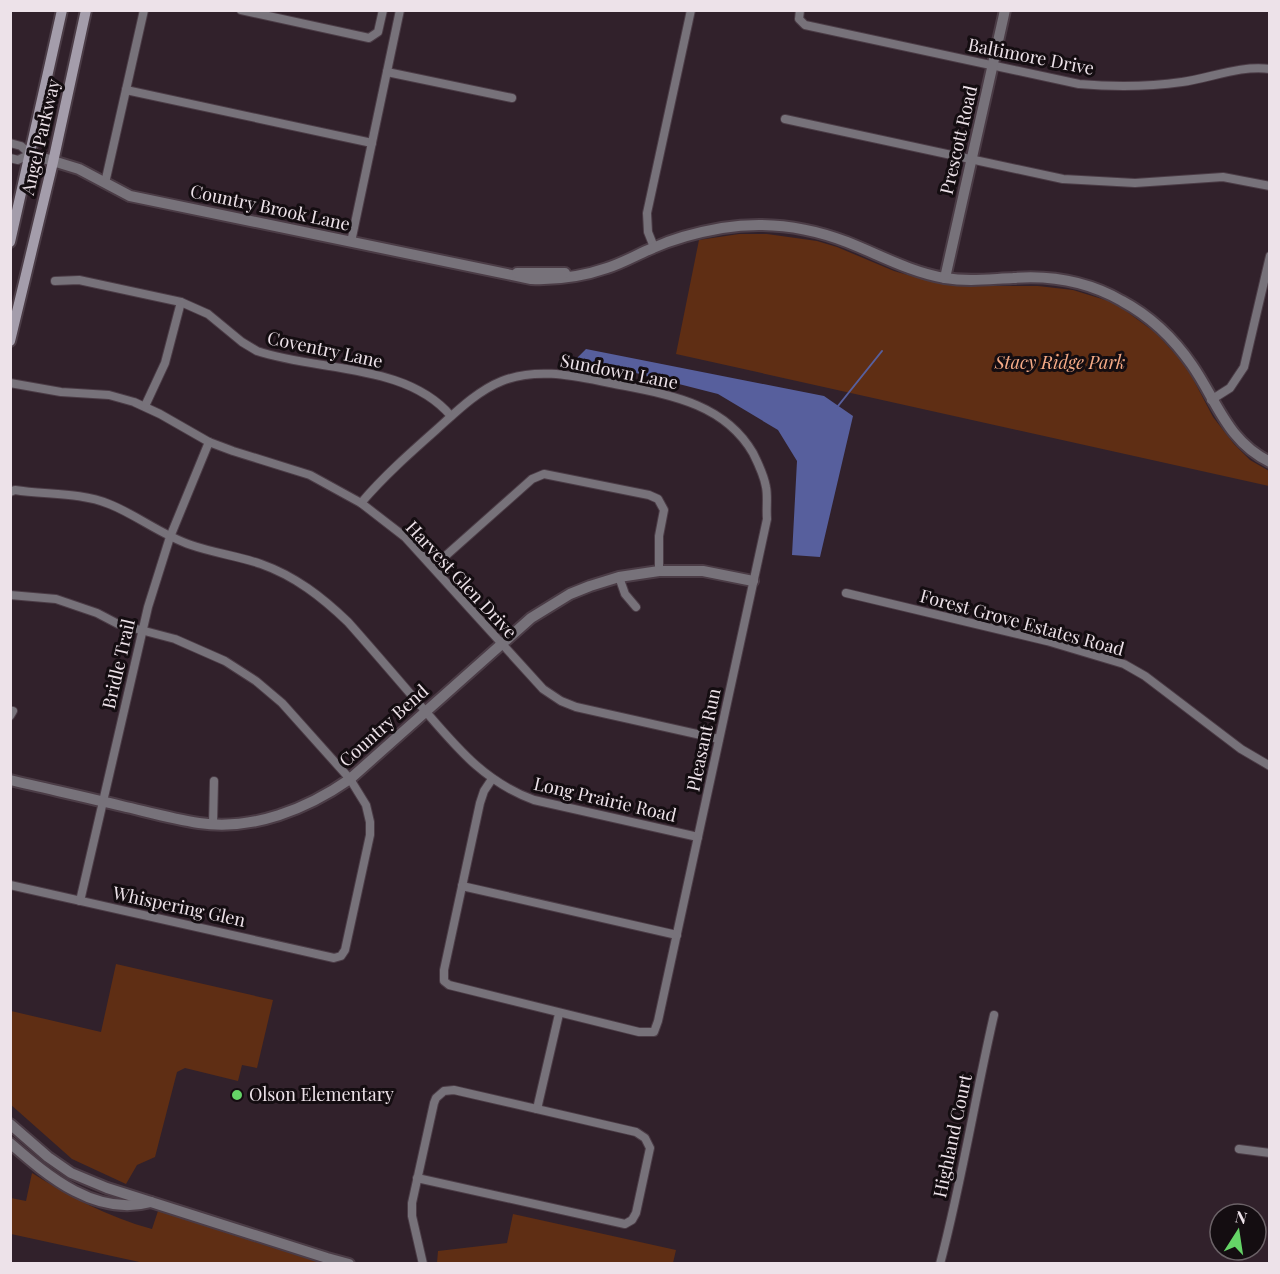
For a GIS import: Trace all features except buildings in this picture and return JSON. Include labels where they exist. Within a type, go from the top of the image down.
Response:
[{"type":"main road","name":"Angel Parkway","points":[[10,242],[62,10]]},
{"type":"main road","name":"Angel Parkway","points":[[10,341],[53,162],[86,10]]},
{"type":"street","points":[[105,183],[144,10]]},
{"type":"street","points":[[241,10],[365,38],[374,36],[379,29],[383,10]]},
{"type":"street","points":[[351,242],[400,10]]},
{"type":"street","points":[[654,247],[648,232],[648,206],[691,10]]},
{"type":"street","name":"Baltimore Drive","points":[[800,10],[799,19],[805,25],[1079,84],[1123,87],[1184,82],[1253,67],[1269,69]]},
{"type":"street","name":"Prescott Road","points":[[945,278],[1005,10]]},
{"type":"street","points":[[387,72],[512,98]]},
{"type":"street","points":[[126,90],[372,143]]},
{"type":"street","points":[[785,119],[1039,175],[1087,181],[1135,183],[1222,177],[1269,186]]},
{"type":"street","name":"Country Brook Lane","points":[[10,143],[21,146],[30,154],[79,169],[130,196],[510,274],[532,272],[580,274],[609,268],[654,247],[696,233],[762,225],[790,227],[825,235],[892,262],[945,278],[1051,279],[1087,285],[1139,311],[1168,336],[1192,366],[1232,432],[1269,462]]},
{"type":"street","points":[[10,158],[18,160],[30,154]]},
{"type":"street","points":[[1211,400],[1230,388],[1244,367],[1269,256]]},
{"type":"street","name":"Coventry Lane","points":[[55,281],[79,280],[181,302],[208,314],[257,351],[393,380],[423,392],[443,406],[451,416]]},
{"type":"street","points":[[146,406],[165,363],[181,302]]},
{"type":"street","name":"Sundown Lane","points":[[361,502],[380,481],[451,416],[492,386],[519,376],[539,373],[571,375],[659,393],[705,407],[728,422],[750,449],[759,463],[766,487]]},
{"type":"street","name":"Harvest Glen Drive","points":[[10,383],[61,392],[109,395],[146,406],[209,442],[232,452],[310,475],[361,502],[405,537],[536,683],[561,701],[576,707],[719,739]]},
{"type":"street","name":"Bridle Trail","points":[[80,901],[141,631],[170,537],[209,442]]},
{"type":"street","points":[[433,567],[537,476],[550,475],[654,497],[661,502],[664,510],[659,536],[659,571]]},
{"type":"street","name":"Pleasant Run","points":[[559,1014],[639,1032],[654,1032],[657,1028],[766,519],[766,487]]},
{"type":"street","name":"Long Prairie Road","points":[[10,492],[15,490],[98,501],[117,508],[170,537],[260,564],[300,583],[328,603],[348,622],[472,763],[492,779],[534,800],[698,837]]},
{"type":"street","name":"Country Bend","points":[[10,780],[200,823],[252,821],[280,815],[305,806],[350,779],[501,644],[550,605],[590,586],[619,577],[659,571],[703,571],[753,581]]},
{"type":"street","points":[[619,577],[625,594],[636,607]]},
{"type":"street","name":"Forest Grove Estates Road","points":[[846,592],[1047,641],[1124,664],[1145,676],[1241,749],[1269,766]]},
{"type":"street","points":[[10,595],[38,596],[76,605],[118,624],[191,645],[225,661],[256,681],[282,703],[350,779]]},
{"type":"street","name":"Whispering Glen","points":[[10,885],[331,958],[341,956],[345,950],[370,835],[366,805],[350,779]]},
{"type":"street","points":[[492,779],[480,803],[444,970],[444,981],[449,986],[559,1014],[537,1109]]},
{"type":"street","points":[[213,824],[214,781]]},
{"type":"street","points":[[462,886],[677,935]]},
{"type":"street","name":"Highland Court","points":[[940,1263],[966,1154],[975,1098],[994,1015]]},
{"type":"street","points":[[417,1178],[621,1224],[630,1221],[636,1213],[650,1148],[647,1141],[636,1132],[454,1090],[444,1091],[436,1098],[434,1104],[417,1178],[412,1203],[412,1216],[423,1263]]},
{"type":"street","points":[[10,1124],[71,1173],[107,1188],[349,1263]]},
{"type":"street","points":[[10,1143],[60,1183],[89,1198],[119,1206],[134,1207],[151,1202]]},
{"type":"street","points":[[28,1158],[39,1149]]},
{"type":"street","points":[[1239,1149],[1269,1153]]},
{"type":"green space","name":"Stacy Ridge Park","points":[[739,234],[767,234],[817,241],[894,271],[954,286],[1038,286],[1073,290],[1115,303],[1156,333],[1178,357],[1191,375],[1213,417],[1234,444],[1250,460],[1269,471],[1269,486],[676,354],[699,240]]},
{"type":"green space","points":[[116,964],[273,1000],[257,1068],[242,1065],[238,1081],[185,1068],[177,1072],[155,1157],[137,1165],[126,1184],[72,1159],[10,1104],[11,1011],[101,1032]]},
{"type":"green space","points":[[32,1173],[90,1206],[152,1229],[158,1211],[321,1263],[144,1263],[11,1234],[11,1198],[26,1201]]},
{"type":"green space","points":[[513,1214],[676,1250],[673,1263],[437,1263],[438,1251],[507,1243]]},
{"type":"water","points":[[586,349],[824,396],[853,416],[820,557],[792,555],[797,461],[778,430],[718,394],[577,358]]},
{"type":"waterway","points":[[838,406],[882,351]]},
{"type":"place","name":"Olson Elementary","points":[[237,1095]]}]
